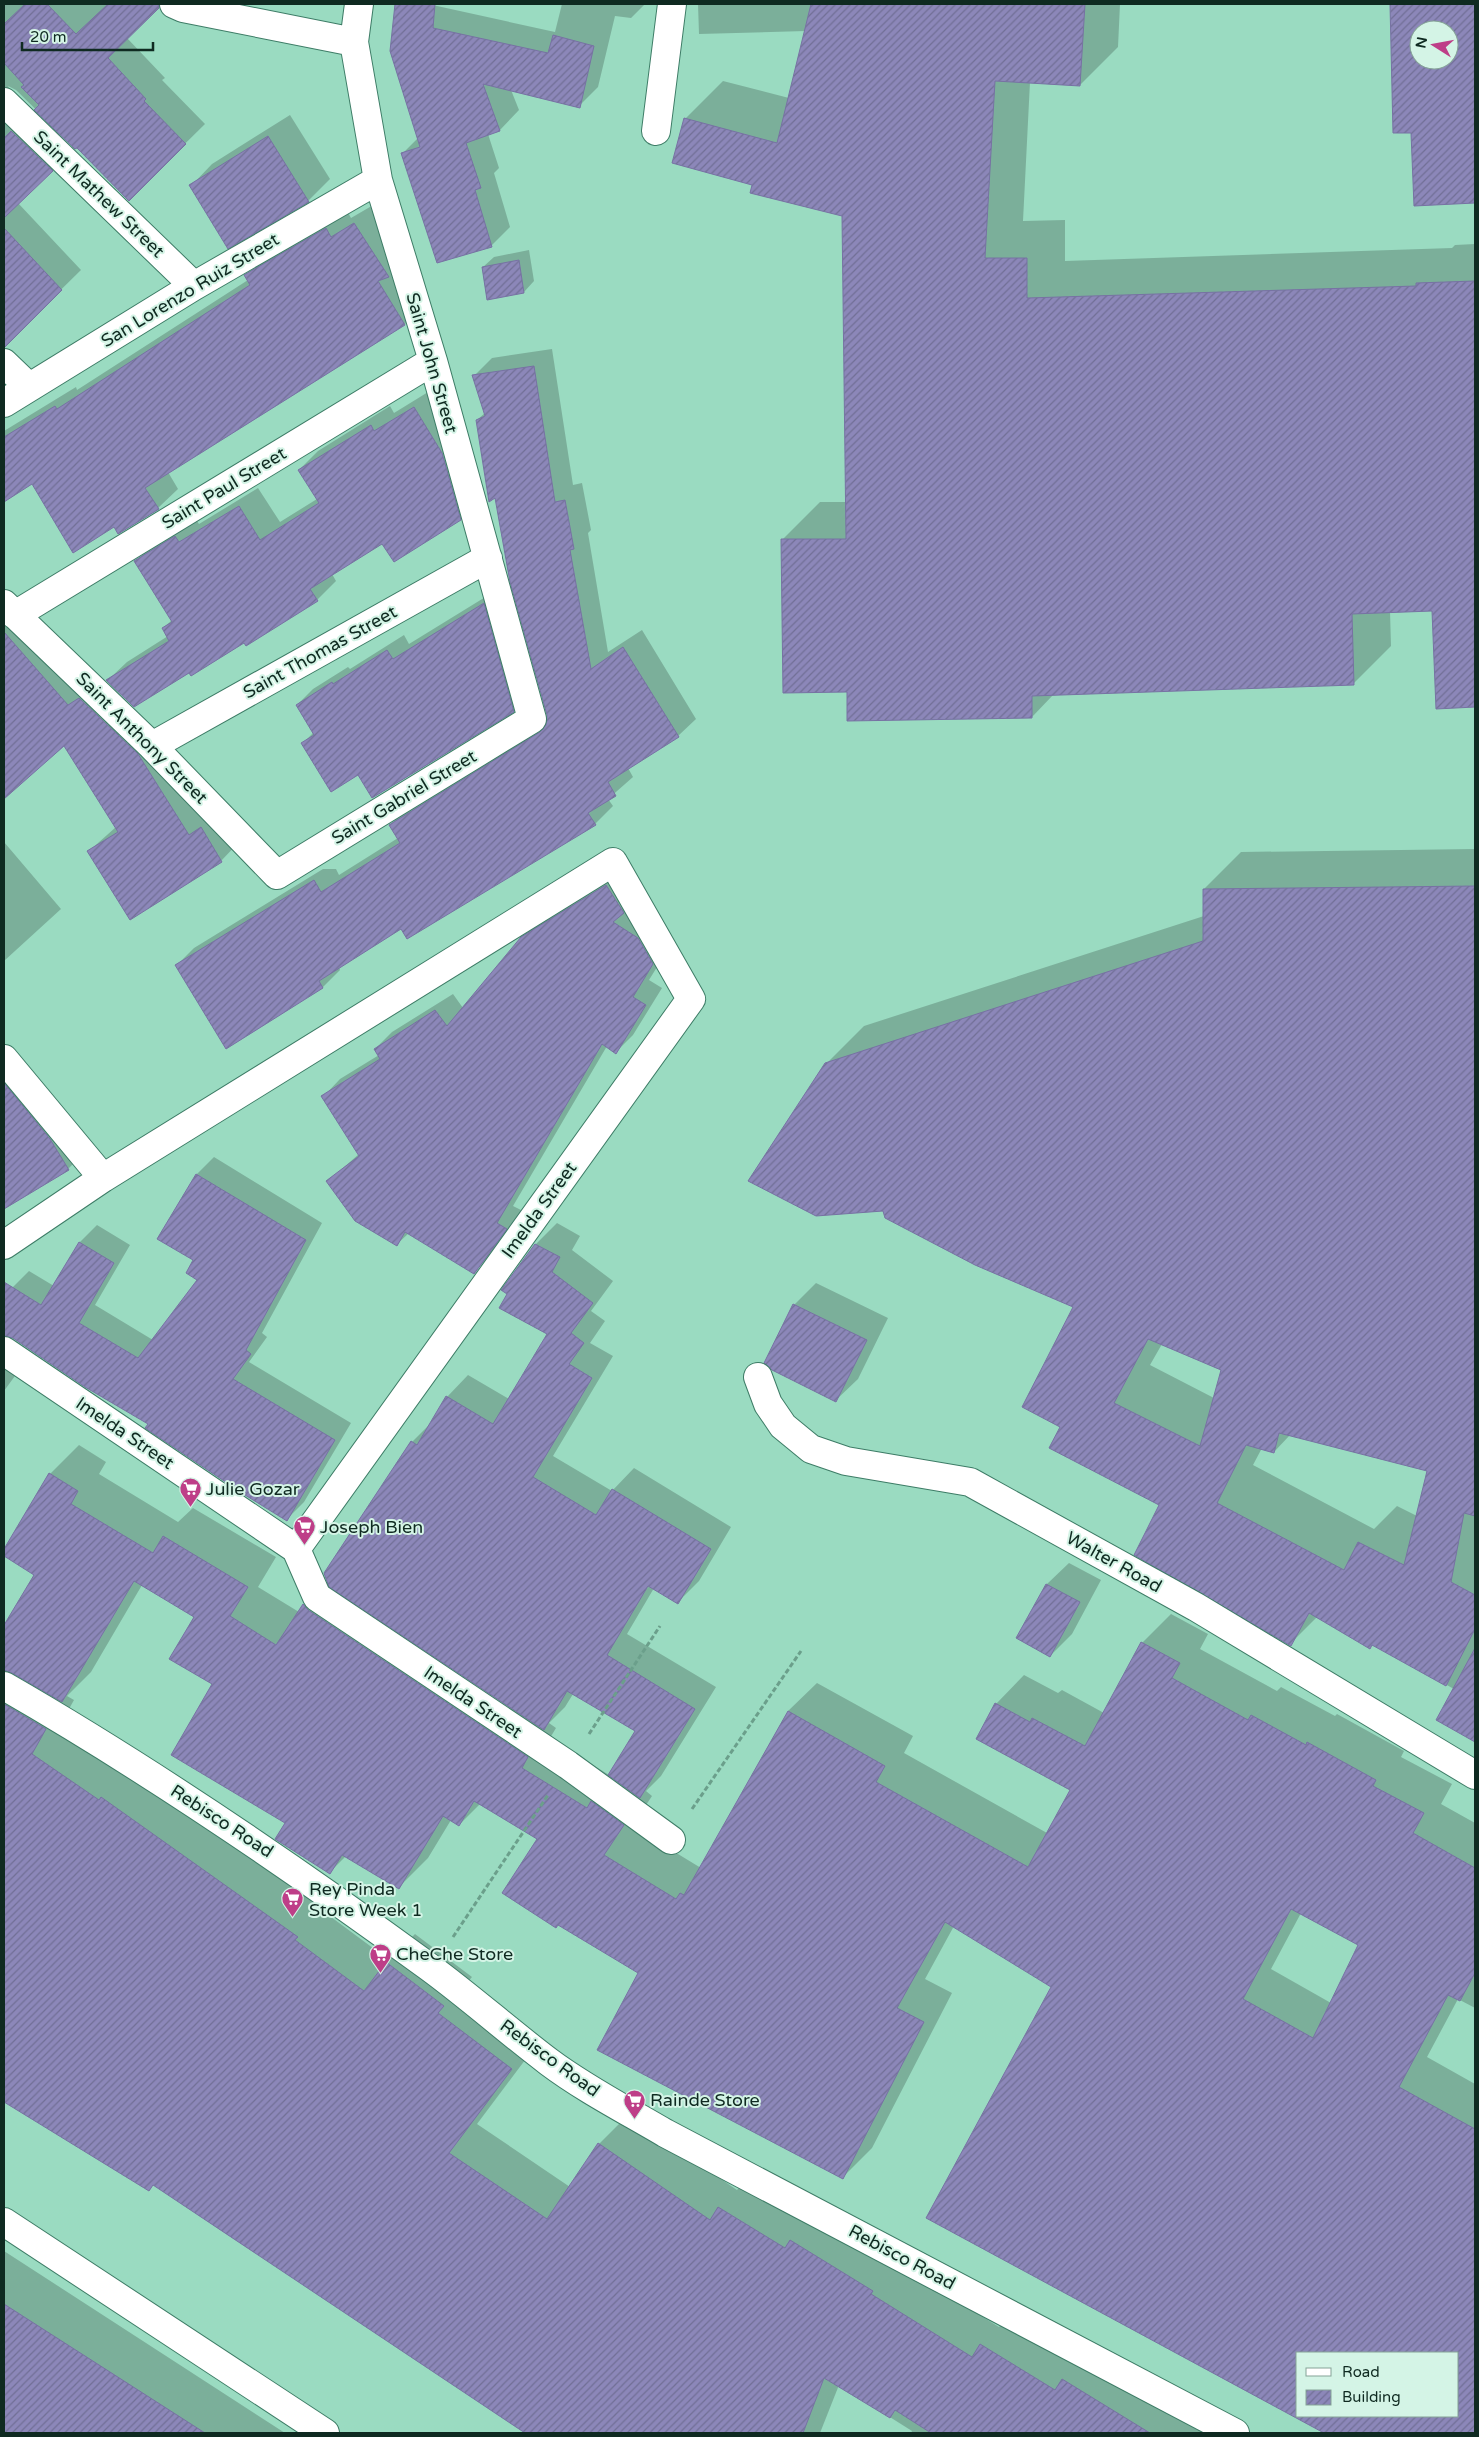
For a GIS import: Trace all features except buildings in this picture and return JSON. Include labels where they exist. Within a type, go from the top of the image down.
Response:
[{"type":"street","name":"Saint John Street","points":[[359,4],[354,42],[378,180],[433,361],[532,720]]},
{"type":"street","points":[[656,131],[672,4]]},
{"type":"street","points":[[180,5],[354,42]]},
{"type":"street","name":"Saint Mathew Street","points":[[4,102],[194,286]]},
{"type":"street","name":"San Lorenzo Ruiz Street","points":[[4,403],[194,286],[378,180]]},
{"type":"street","name":"Saint Paul Street","points":[[9,610],[433,361]]},
{"type":"street","points":[[4,362],[29,387]]},
{"type":"street","name":"Saint Thomas Street","points":[[152,746],[488,558]]},
{"type":"street","name":"Saint Anthony Street","points":[[9,610],[152,746],[277,874]]},
{"type":"street","name":"Saint Gabriel Street","points":[[277,874],[532,720]]},
{"type":"street","name":"Imelda Street","points":[[103,1178],[614,862],[690,999],[296,1549]]},
{"type":"street","points":[[4,1059],[103,1178],[4,1245]]},
{"type":"street","name":"Imelda Street","points":[[4,1351],[296,1549],[317,1598],[560,1760],[671,1840]]},
{"type":"street","name":"Walter Road","points":[[758,1377],[768,1404],[783,1426],[811,1449],[846,1461],[970,1482],[1196,1607],[1475,1775]]},
{"type":"street","name":"Rebisco Road","points":[[4,1686],[193,1801],[258,1844],[432,1968],[550,2063],[608,2099],[666,2133],[1236,2433]]},
{"type":"street","points":[[4,2222],[325,2433]]},
{"type":"path","points":[[671,1840],[801,1651]]},
{"type":"place","name":"Julie Gozar","points":[[190,1508]]},
{"type":"place","name":"Joseph Bien","points":[[304,1546]]},
{"type":"place","name":"Rey Pinda Store Week 1","points":[[293,1918]]},
{"type":"place","name":"CheChe Store","points":[[380,1973]]},
{"type":"place","name":"Rainde Store","points":[[634,2119]]}]
